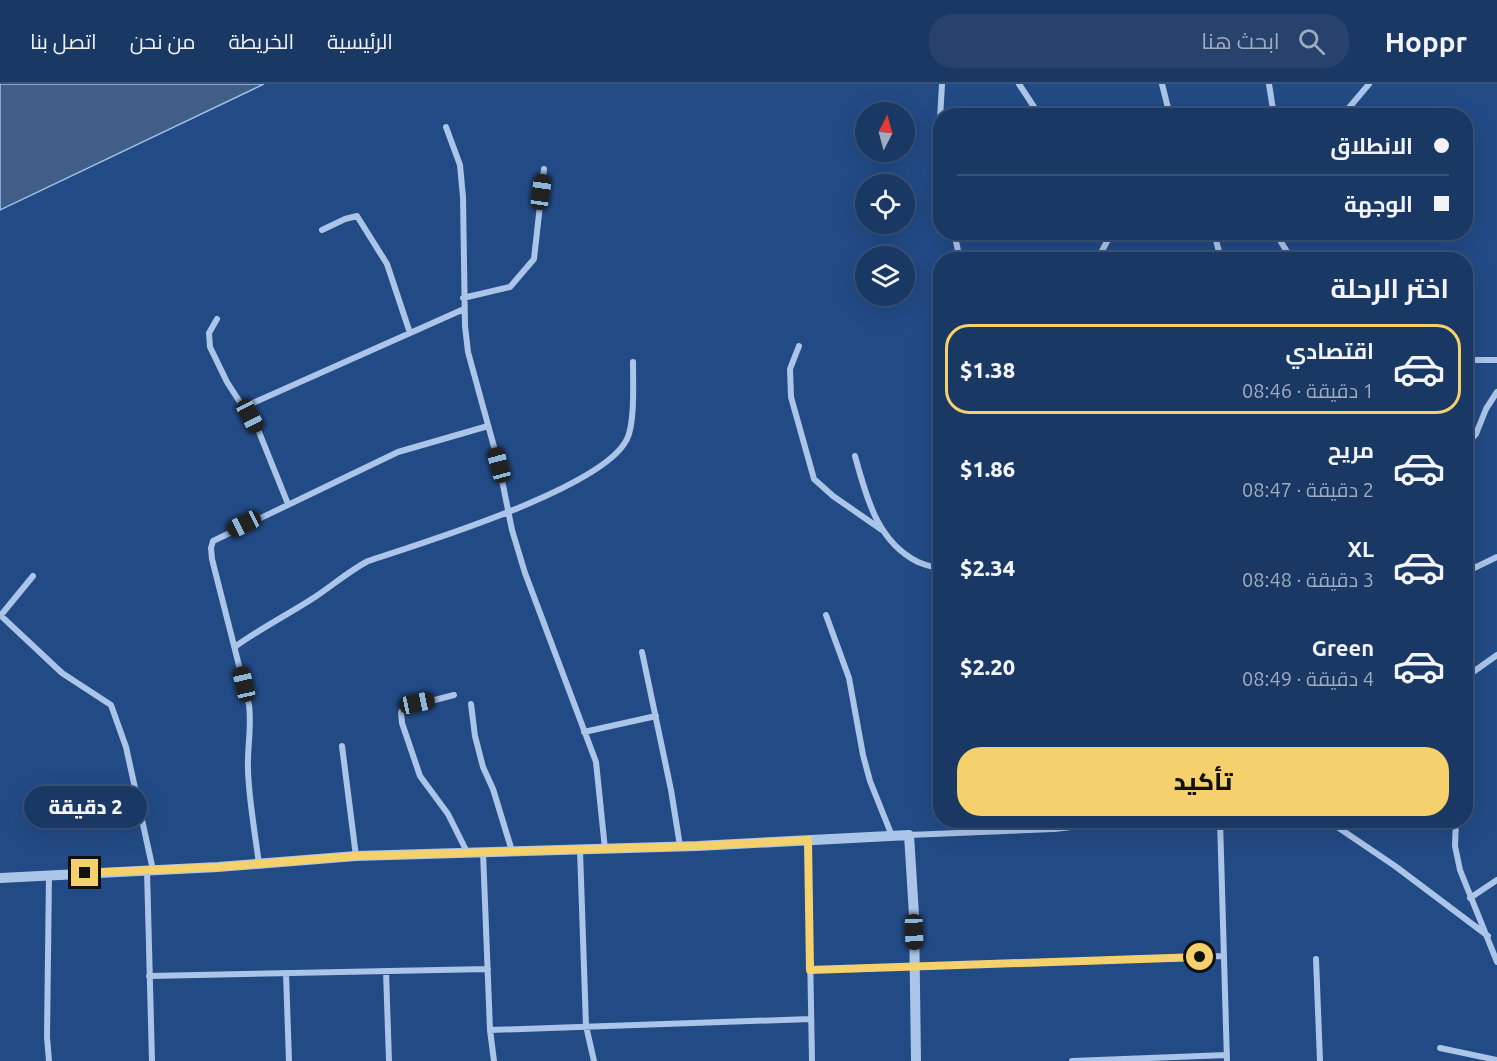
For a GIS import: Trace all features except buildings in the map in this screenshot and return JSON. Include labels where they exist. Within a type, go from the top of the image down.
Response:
[{"type":"street","points":[[941,108],[942,84]]},
{"type":"street","points":[[1019,84],[1035,108]]},
{"type":"street","points":[[1162,84],[1168,108]]},
{"type":"street","points":[[1269,84],[1273,108]]},
{"type":"street","points":[[1348,108],[1363,87],[1369,84]]},
{"type":"street","points":[[446,127],[460,165],[463,197],[464,309],[468,352],[525,573],[596,762],[604,849]]},
{"type":"street","points":[[464,298],[510,287],[534,259],[544,169]]},
{"type":"street","points":[[322,230],[357,216],[387,264],[410,333]]},
{"type":"street","points":[[244,407],[464,309]]},
{"type":"street","points":[[217,320],[209,333],[210,347],[227,382],[259,432],[288,504]]},
{"type":"street","points":[[799,346],[790,369],[791,397],[814,479],[833,496],[882,530]]},
{"type":"street","points":[[1473,360],[1497,360]]},
{"type":"street","points":[[236,646],[368,561],[508,512],[584,477],[603,464],[621,448],[628,438],[633,362]]},
{"type":"street","points":[[1473,437],[1497,392]]},
{"type":"street","points":[[259,864],[248,773],[251,717],[236,646],[212,559],[213,541],[398,452],[488,426]]},
{"type":"street","points":[[855,456],[867,501],[882,530],[899,550],[919,562],[933,567]]},
{"type":"street","points":[[1473,569],[1497,557]]},
{"type":"street","points":[[33,576],[1,615],[62,673],[111,705],[126,747],[150,870],[149,976],[152,1061]]},
{"type":"street","points":[[826,615],[849,678],[862,756],[892,836]]},
{"type":"street","points":[[642,652],[671,790],[680,846]]},
{"type":"street","points":[[1473,672],[1497,655]]},
{"type":"street","points":[[454,695],[404,708],[401,712],[402,723],[420,776],[448,814],[467,852]]},
{"type":"street","points":[[471,704],[475,736],[483,767],[493,789],[512,851]]},
{"type":"street","points":[[584,732],[656,716]]},
{"type":"street","points":[[342,746],[356,856]]},
{"type":"street","points":[[0,878],[259,864],[356,856],[580,850],[1063,828]]},
{"type":"street","points":[[1072,1061],[1227,1058],[1221,828]]},
{"type":"street","points":[[1341,828],[1413,878],[1488,936]]},
{"type":"street","points":[[1456,828],[1455,846],[1460,870],[1497,962]]},
{"type":"street","points":[[909,835],[915,967],[916,1061]]},
{"type":"street","points":[[808,840],[812,1061]]},
{"type":"street","points":[[580,850],[586,1026],[594,1061]]},
{"type":"street","points":[[483,851],[490,1030],[494,1061]]},
{"type":"street","points":[[49,875],[47,1037],[49,1061]]},
{"type":"street","points":[[1470,898],[1497,880]]},
{"type":"street","points":[[810,970],[1224,956]]},
{"type":"street","points":[[1316,959],[1320,1061]]},
{"type":"street","points":[[149,976],[488,969]]},
{"type":"street","points":[[386,971],[389,1061]]},
{"type":"street","points":[[286,973],[289,1061]]},
{"type":"street","points":[[490,1030],[811,1019]]},
{"type":"street","points":[[1440,1048],[1497,1060]]},
{"type":"water","points":[[0,84],[264,84],[0,210]]},
{"type":"route","points":[[85,873],[218,867],[356,856],[618,849],[808,840],[810,970],[1200,957]]}]
